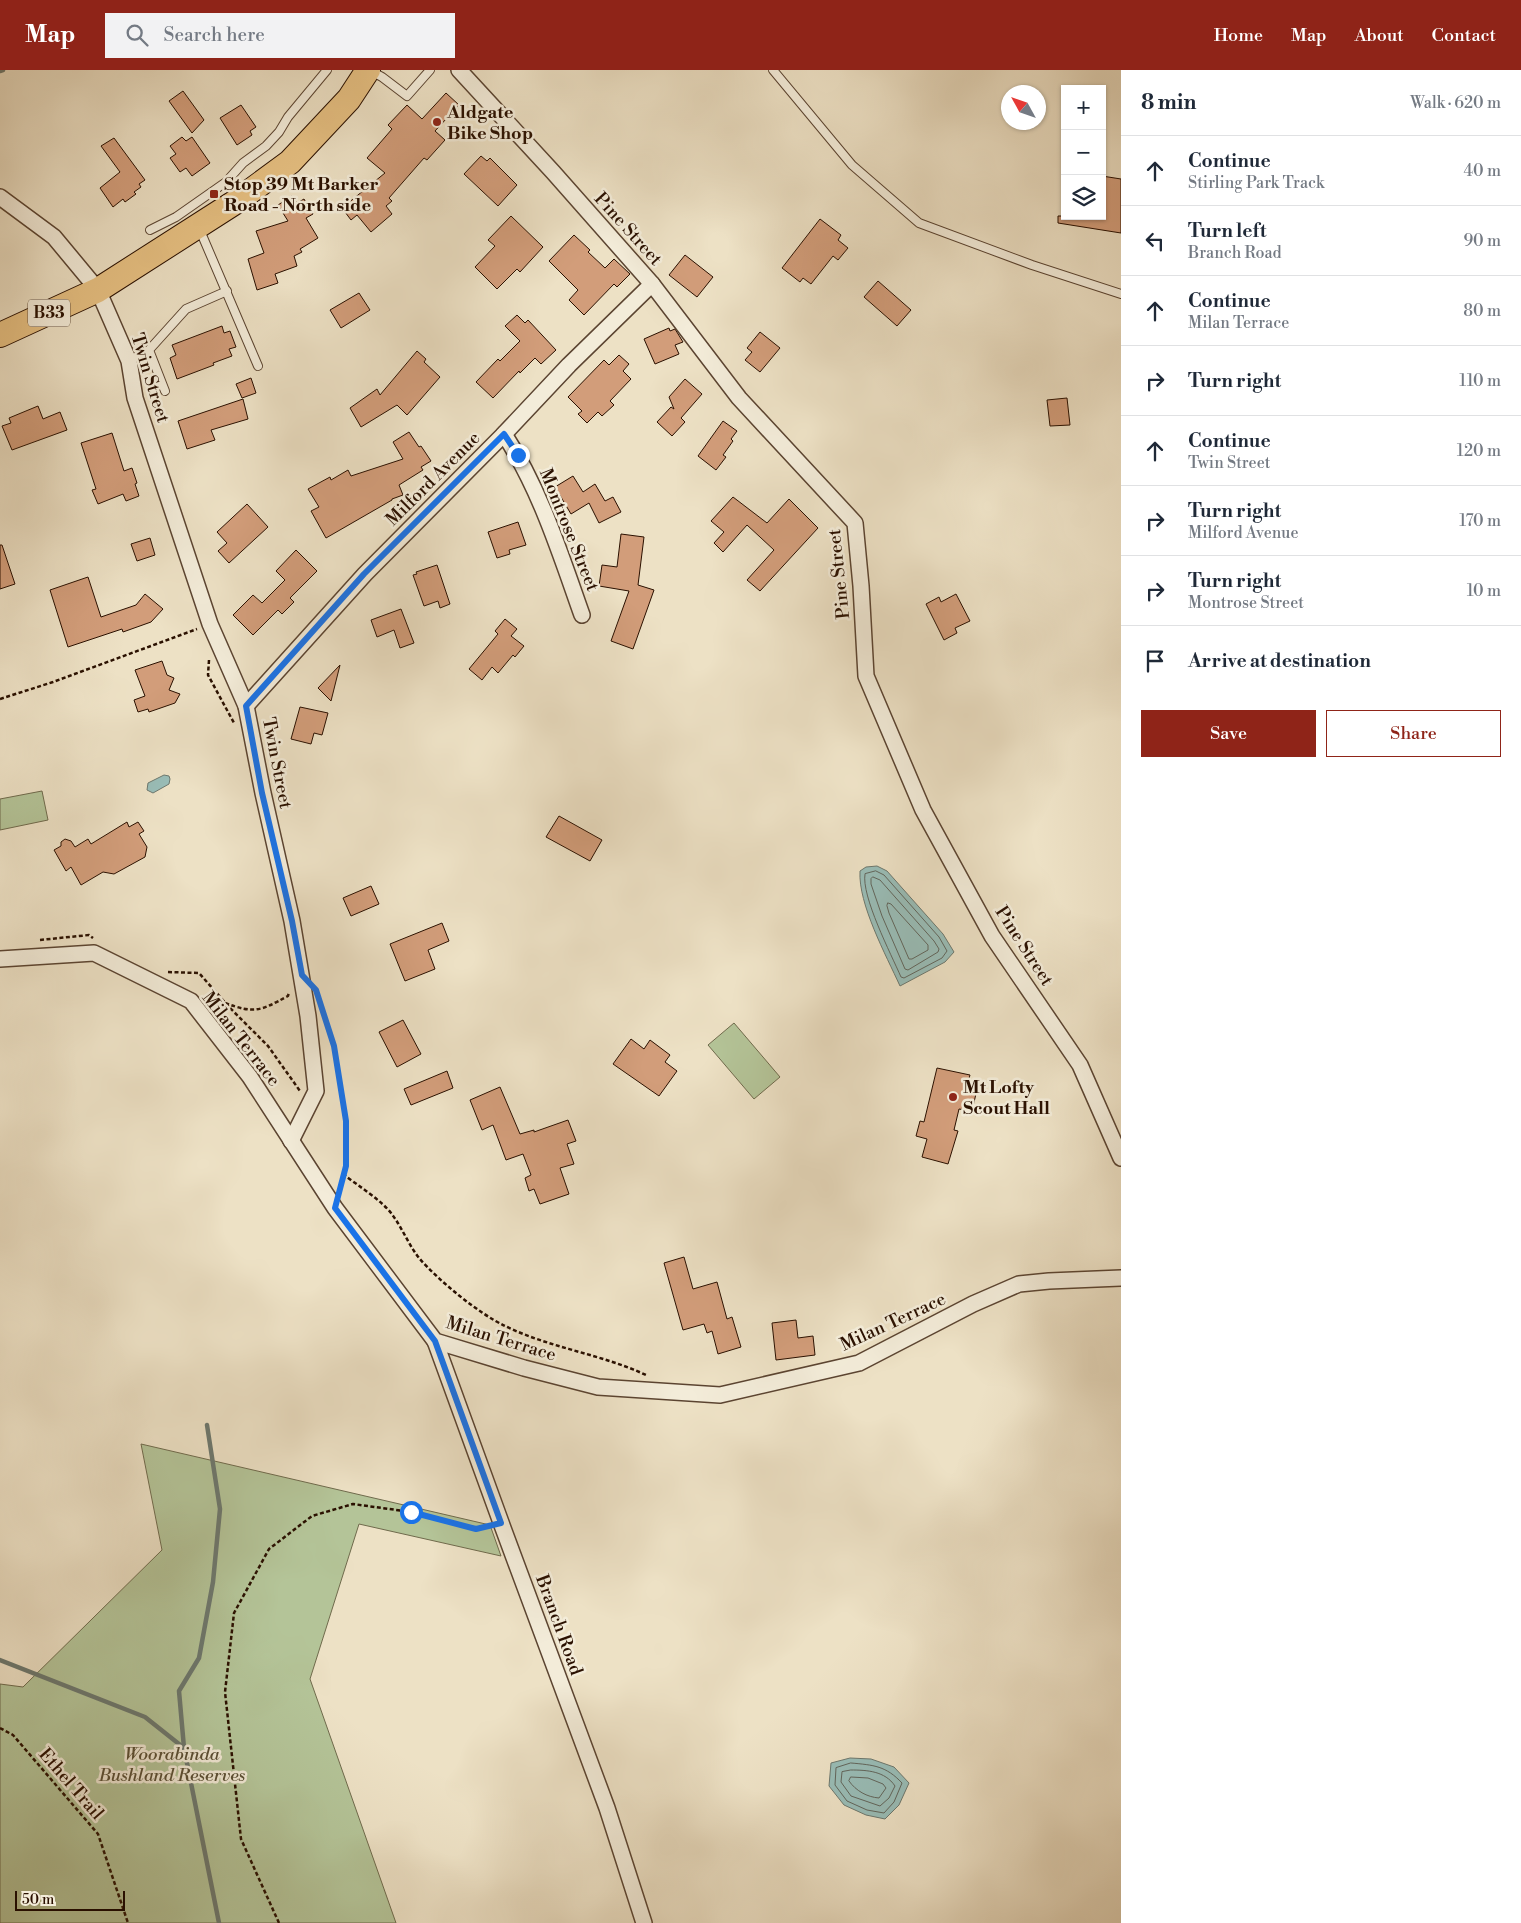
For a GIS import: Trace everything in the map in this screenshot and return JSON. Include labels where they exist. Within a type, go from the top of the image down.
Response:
[{"type":"main road","name":"B33","points":[[0,335],[98,290],[184,226],[237,201],[290,162],[349,99],[368,70]]},
{"type":"street","name":"Pine Street","points":[[459,70],[652,284],[739,398],[855,523],[866,676],[923,810],[992,936],[1080,1064],[1121,1158]]},
{"type":"street","name":"Twin Street","points":[[0,197],[54,237],[98,290],[129,361],[135,398],[210,624],[246,706],[262,793],[298,949],[316,1091],[291,1141]]},
{"type":"street","name":"Milford Avenue","points":[[246,706],[364,574],[504,434],[569,365],[652,284]]},
{"type":"street","name":"Montrose Street","points":[[504,434],[518,455],[549,523],[582,615]]},
{"type":"street","name":"Milan Terrace","points":[[0,959],[94,953],[191,1001],[250,1077],[335,1208],[435,1341],[524,1368],[598,1387],[720,1395],[860,1363],[974,1304],[1019,1284],[1121,1278]]},
{"type":"street","name":"Branch Road","points":[[435,1341],[608,1808],[644,1923]]},
{"type":"lane","points":[[150,230],[184,226],[243,163],[266,146],[279,132],[288,117],[327,70]]},
{"type":"lane","points":[[368,70],[382,77],[407,96],[430,70]]},
{"type":"lane","points":[[773,70],[852,165],[919,223],[1032,265],[1121,294]]},
{"type":"lane","points":[[184,226],[227,291],[258,366]]},
{"type":"lane","points":[[129,361],[149,350],[186,309],[227,291]]},
{"type":"lane","points":[[149,350],[165,391]]},
{"type":"path","points":[[0,699],[210,624]]},
{"type":"path","points":[[226,1003],[247,1011],[267,1007],[288,996],[290,990]]},
{"type":"path","points":[[322,1007],[334,1046],[346,1121],[346,1166],[335,1208]]},
{"type":"path","points":[[344,1174],[390,1212],[419,1257],[451,1288],[485,1313],[513,1330],[583,1352],[650,1377]]},
{"type":"path","points":[[279,1923],[241,1839],[225,1692],[234,1613],[270,1549],[312,1516],[353,1504],[411,1512],[476,1529],[501,1523]]},
{"type":"path","name":"Ethel Trail","points":[[0,1728],[13,1735],[98,1834],[128,1923]]},
{"type":"green space","points":[[42,791],[48,820],[0,830],[0,799]]},
{"type":"green space","points":[[734,1023],[780,1077],[754,1099],[708,1045]]},
{"type":"green space","name":"Woorabinda Bushland Reserves","points":[[141,1444],[490,1525],[501,1556],[359,1524],[310,1679],[396,1923],[0,1923],[0,1684],[23,1687],[162,1550]]},
{"type":"water","points":[[164,775],[169,776],[169,784],[153,793],[147,790],[148,783]]},
{"type":"water","points":[[877,866],[887,871],[943,934],[954,952],[945,962],[900,986],[874,929],[863,899],[860,871],[866,867]]},
{"type":"water","points":[[850,1758],[871,1759],[894,1767],[909,1783],[899,1805],[885,1819],[866,1815],[844,1805],[829,1786],[831,1763]]},
{"type":"building","points":[[183,91],[204,120],[192,133],[169,101]]},
{"type":"building","points":[[446,93],[459,105],[435,131],[445,140],[427,160],[424,158],[389,198],[392,201],[386,206],[392,214],[371,232],[357,215],[351,220],[342,208],[385,173],[367,158],[392,129],[388,125],[407,105],[422,119]]},
{"type":"building","points":[[241,105],[256,127],[250,131],[252,135],[237,145],[220,118]]},
{"type":"building","points":[[182,137],[186,141],[192,137],[210,163],[192,176],[186,168],[180,172],[170,158],[176,154],[170,146]]},
{"type":"building","points":[[114,138],[145,180],[139,184],[141,187],[134,192],[136,194],[125,202],[123,199],[113,207],[100,188],[120,172],[101,146]]},
{"type":"building","points":[[481,156],[487,161],[490,158],[517,185],[498,206],[464,174]]},
{"type":"building","points":[[1106,177],[1121,179],[1121,233],[1058,223],[1058,216],[1061,216],[1061,220],[1106,220]]},
{"type":"building","points":[[292,196],[297,203],[304,199],[313,214],[306,218],[318,238],[300,249],[302,252],[294,256],[297,266],[275,274],[278,283],[257,290],[248,259],[264,253],[256,231],[288,221],[278,205]]},
{"type":"building","points":[[511,216],[543,247],[520,272],[517,269],[497,289],[475,267],[495,246],[488,240]]},
{"type":"building","points":[[820,219],[841,235],[838,240],[848,248],[838,260],[833,256],[811,284],[803,278],[800,282],[782,268]]},
{"type":"building","points":[[574,235],[605,268],[614,259],[630,274],[617,287],[614,284],[584,315],[569,300],[578,290],[549,261]]},
{"type":"building","points":[[685,255],[713,277],[697,297],[669,275]]},
{"type":"building","points":[[878,281],[911,310],[897,326],[864,297]]},
{"type":"building","points":[[359,293],[370,310],[341,328],[330,310]]},
{"type":"building","points":[[517,315],[525,323],[528,320],[556,350],[541,364],[535,358],[520,373],[519,371],[493,398],[476,382],[498,359],[500,361],[520,341],[505,326]]},
{"type":"building","points":[[222,326],[224,333],[230,331],[236,347],[229,349],[232,356],[177,379],[170,358],[176,355],[172,345]]},
{"type":"building","points":[[669,328],[670,331],[675,329],[683,342],[675,345],[679,354],[655,364],[644,339]]},
{"type":"building","points":[[760,332],[780,348],[760,372],[745,360],[752,352],[747,348]]},
{"type":"building","points":[[417,351],[426,359],[424,362],[440,377],[407,415],[397,405],[361,427],[350,408],[377,389],[380,395]]},
{"type":"building","points":[[619,355],[629,364],[623,371],[631,379],[610,401],[614,405],[602,416],[598,412],[587,423],[578,414],[582,411],[568,397],[604,360],[609,365]]},
{"type":"building","points":[[251,378],[256,393],[242,398],[236,384]]},
{"type":"building","points":[[685,379],[702,394],[681,418],[685,422],[672,436],[657,422],[671,407],[674,409],[669,397]]},
{"type":"building","points":[[1067,398],[1070,425],[1050,426],[1047,400]]},
{"type":"building","points":[[243,399],[248,419],[211,430],[215,440],[187,449],[178,421]]},
{"type":"building","points":[[38,406],[43,419],[60,412],[67,430],[12,450],[2,426],[11,423],[9,418]]},
{"type":"building","points":[[723,421],[737,431],[731,439],[733,441],[723,455],[726,457],[716,470],[698,456]]},
{"type":"building","points":[[409,432],[431,461],[421,467],[423,470],[399,485],[403,495],[392,499],[326,538],[311,511],[319,507],[308,489],[330,477],[331,480],[348,470],[351,476],[403,459],[393,442]]},
{"type":"building","points":[[112,433],[124,471],[132,468],[139,496],[126,501],[123,494],[98,504],[92,490],[96,489],[81,443]]},
{"type":"building","points":[[573,476],[583,492],[595,484],[605,501],[613,497],[621,512],[599,523],[589,503],[571,514],[555,487]]},
{"type":"building","points":[[733,497],[767,523],[789,499],[818,528],[760,591],[747,580],[774,550],[747,525],[723,552],[714,543],[724,532],[711,521]]},
{"type":"building","points":[[247,504],[268,527],[229,563],[218,551],[227,543],[217,532]]},
{"type":"building","points":[[518,522],[526,545],[509,550],[510,554],[497,558],[488,532]]},
{"type":"building","points":[[621,534],[644,537],[638,585],[654,590],[633,649],[611,641],[629,591],[599,586],[602,565],[617,567]]},
{"type":"building","points":[[150,538],[155,555],[137,561],[131,544]]},
{"type":"building","points":[[0,545],[2,545],[15,584],[0,589]]},
{"type":"building","points":[[296,550],[317,571],[290,598],[294,602],[282,614],[278,610],[253,635],[233,615],[253,595],[262,603],[285,580],[276,571]]},
{"type":"building","points":[[437,565],[450,604],[440,608],[438,601],[424,606],[413,575],[417,574],[416,572]]},
{"type":"building","points":[[88,577],[101,617],[136,605],[145,594],[163,609],[151,622],[123,632],[122,629],[68,647],[50,590]]},
{"type":"building","points":[[956,594],[970,621],[955,628],[957,633],[944,640],[926,604],[939,597],[941,602]]},
{"type":"building","points":[[401,609],[414,643],[400,648],[394,630],[377,637],[371,620]]},
{"type":"building","points":[[505,619],[517,629],[511,636],[524,646],[515,657],[513,655],[498,673],[492,667],[482,680],[469,669],[498,634],[495,631]]},
{"type":"building","points":[[162,661],[167,675],[174,678],[169,690],[180,694],[175,703],[149,712],[148,709],[138,712],[134,700],[145,696],[135,670]]},
{"type":"building","points":[[340,665],[331,701],[318,688]]},
{"type":"building","points":[[300,707],[328,713],[322,735],[314,733],[311,744],[291,739]]},
{"type":"building","points":[[559,816],[602,840],[590,861],[546,837]]},
{"type":"building","points":[[127,822],[129,827],[138,822],[144,831],[139,834],[147,847],[145,857],[114,874],[103,872],[81,885],[71,867],[66,871],[54,850],[61,846],[61,842],[65,839],[71,841],[75,847],[88,839],[91,844]]},
{"type":"building","points":[[371,886],[379,904],[351,916],[343,898]]},
{"type":"building","points":[[442,923],[449,941],[428,950],[435,969],[405,981],[390,944]]},
{"type":"building","points":[[403,1020],[421,1054],[397,1067],[379,1032]]},
{"type":"building","points":[[631,1039],[644,1049],[650,1040],[670,1055],[665,1062],[677,1071],[659,1096],[613,1064]]},
{"type":"building","points":[[937,1068],[970,1075],[968,1082],[978,1085],[972,1111],[959,1109],[954,1130],[958,1131],[948,1164],[922,1157],[927,1139],[916,1136],[920,1121],[924,1122]]},
{"type":"building","points":[[447,1071],[453,1088],[411,1105],[404,1089]]},
{"type":"building","points":[[500,1087],[520,1134],[534,1130],[534,1132],[568,1120],[576,1141],[567,1144],[574,1164],[560,1168],[569,1194],[540,1204],[534,1189],[529,1191],[525,1178],[531,1175],[523,1154],[506,1160],[493,1125],[482,1130],[470,1100]]},
{"type":"building","points":[[684,1257],[693,1289],[717,1282],[727,1319],[732,1317],[741,1347],[718,1354],[712,1331],[707,1333],[704,1324],[683,1330],[664,1263]]},
{"type":"building","points":[[796,1320],[798,1338],[813,1336],[815,1355],[776,1360],[772,1323]]},
{"type":"waterway","points":[[184,1748],[179,1691],[199,1658],[213,1582],[220,1509],[207,1425]]},
{"type":"waterway","points":[[0,1660],[145,1717],[184,1748],[219,1923]]},
{"type":"place","name":"Aldgate Bike Shop","points":[[437,122]]},
{"type":"place","name":"Stop 39 Mt Barker Road - North side","points":[[214,194]]},
{"type":"place","name":"Mt Lofty Scout Hall","points":[[953,1097]]},
{"type":"route","points":[[411,1512],[476,1529],[501,1523],[435,1341],[335,1208],[346,1166],[346,1121],[341,1085],[334,1046],[316,990],[302,975],[292,921],[262,793],[246,706],[364,574],[504,434],[518,455]]}]
